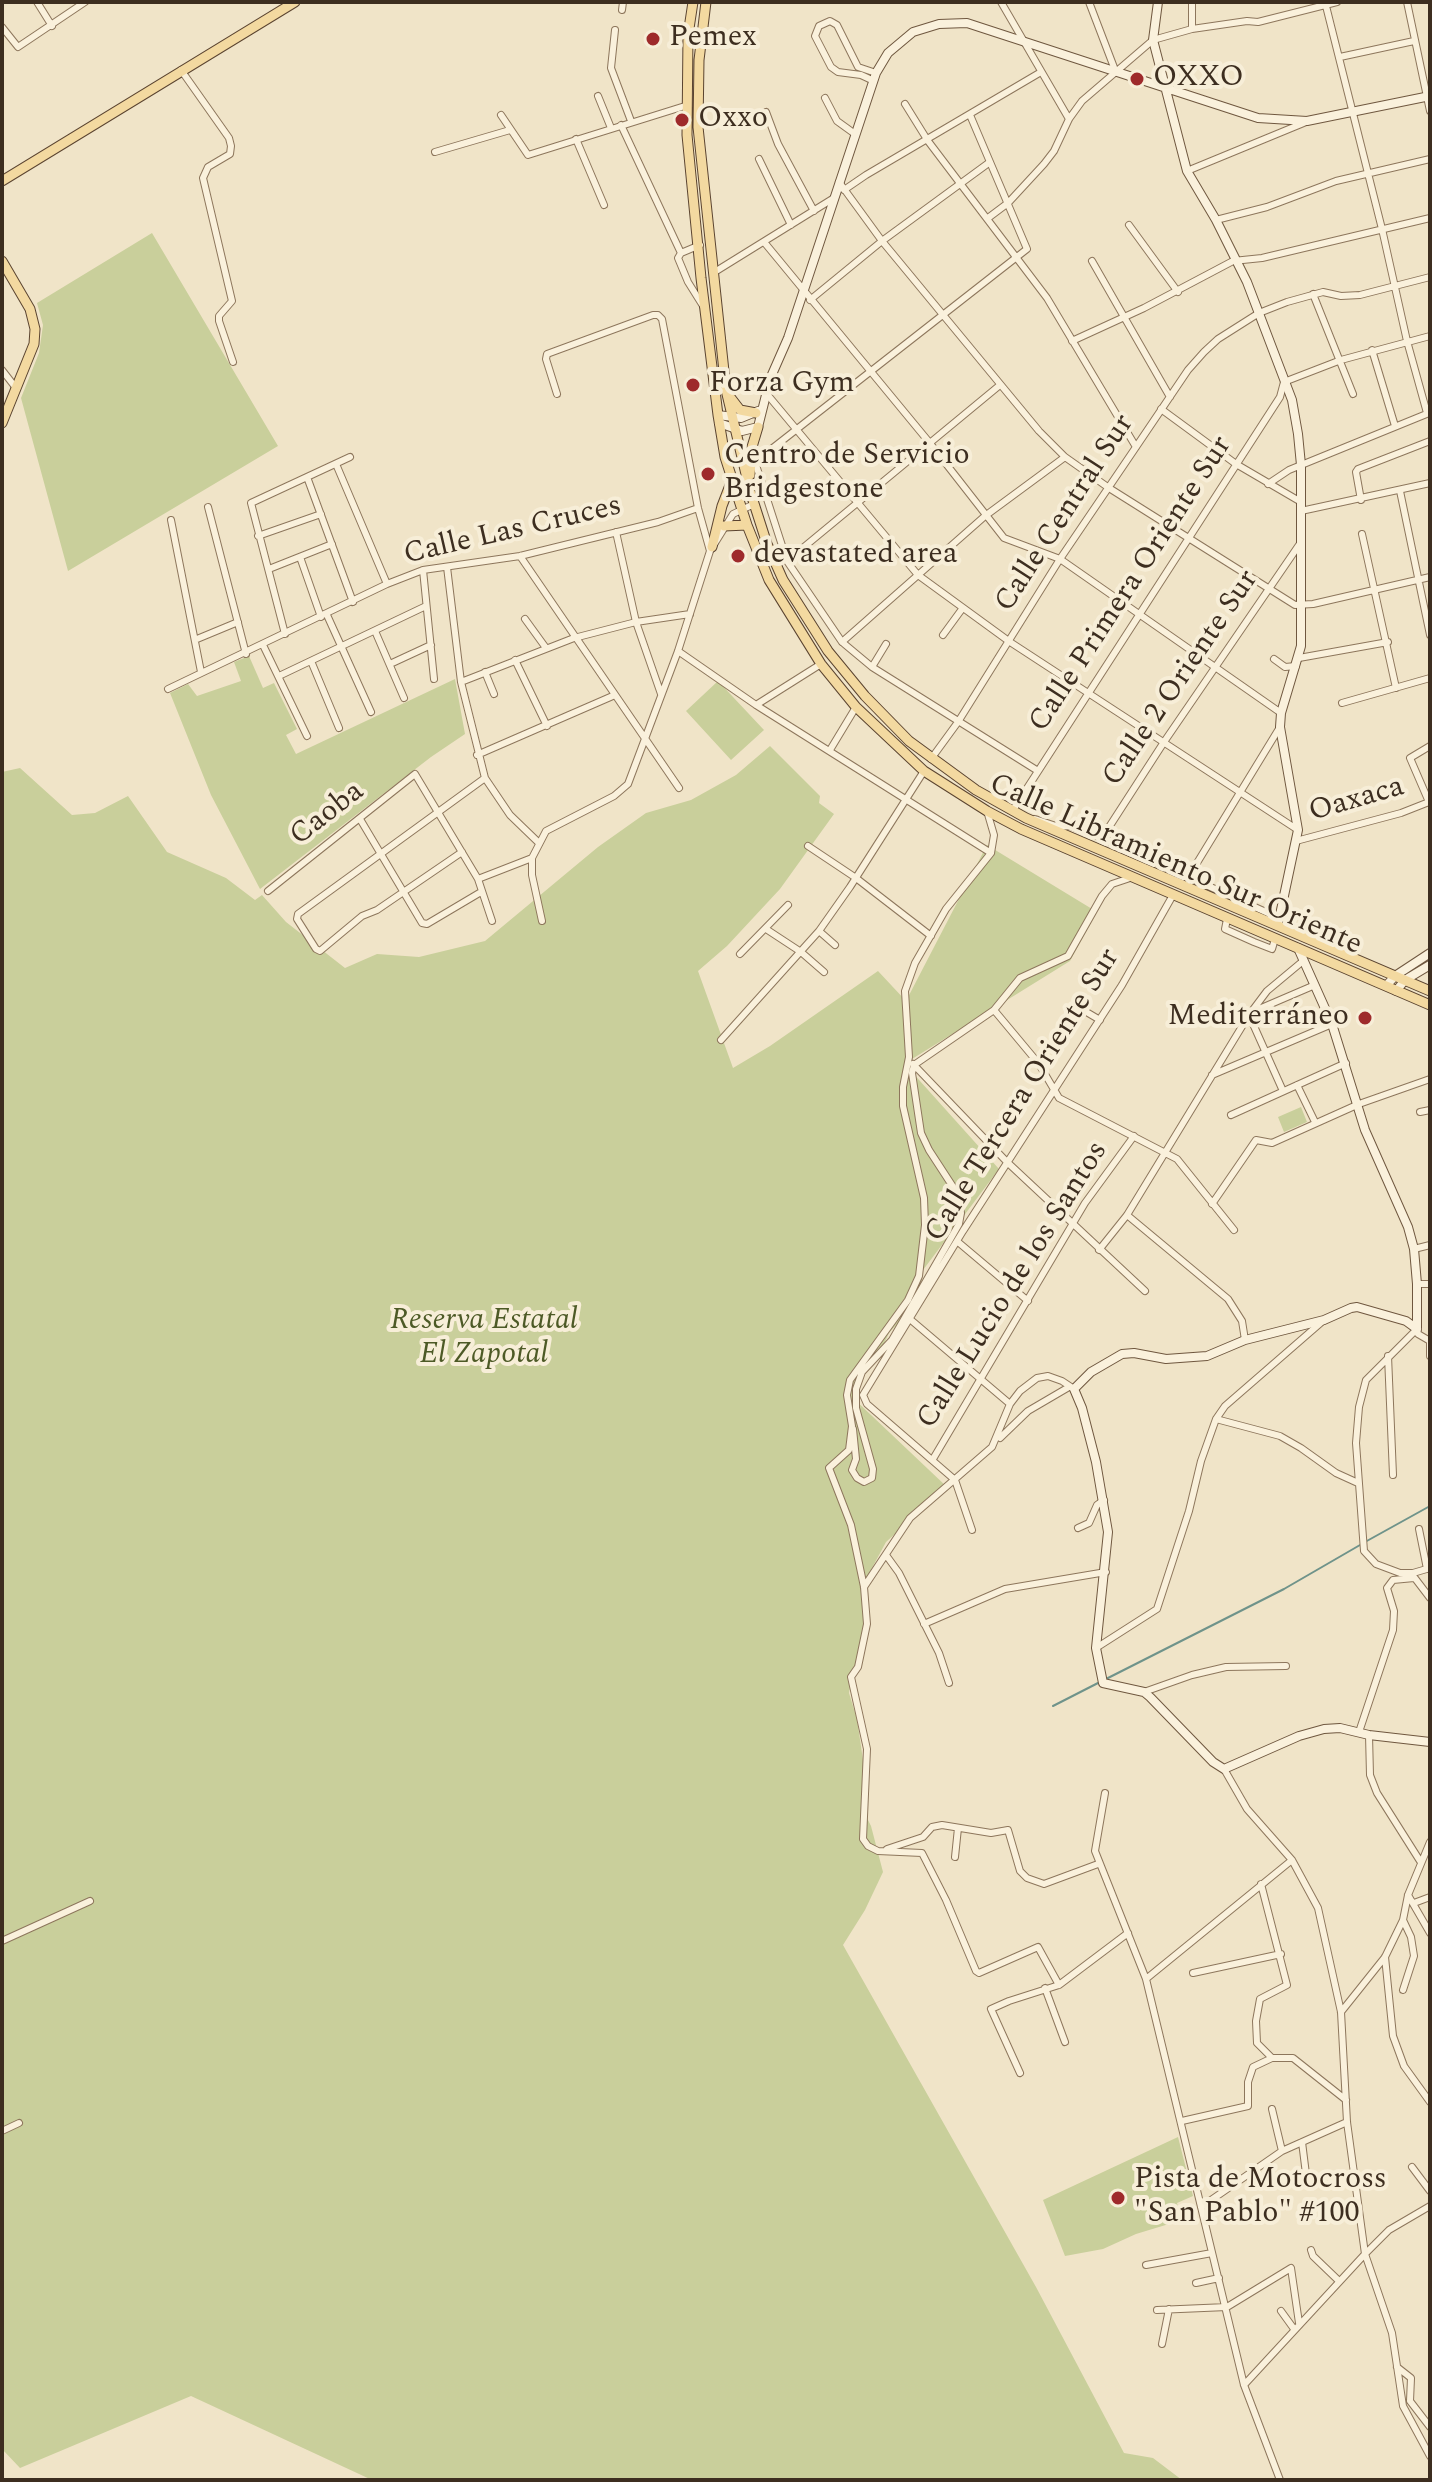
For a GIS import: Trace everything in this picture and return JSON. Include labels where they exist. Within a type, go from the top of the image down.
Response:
[{"type":"main road","points":[[2,181],[295,2]]},
{"type":"main road","name":"Calle Libramiento Sur Oriente","points":[[693,2],[688,35],[685,106],[718,419],[732,480],[769,580],[821,664],[856,707],[924,771],[987,811],[1227,919],[1256,937],[1275,939],[1430,1005]]},
{"type":"main road","name":"Calle Libramiento Sur Oriente","points":[[706,2],[699,60],[698,127],[726,390],[750,491],[783,580],[828,651],[865,696],[909,741],[976,790],[1026,818],[1278,921],[1430,991]]},
{"type":"main road","points":[[2,261],[34,319],[34,344],[2,423]]},
{"type":"main road","points":[[726,390],[740,410],[759,410]]},
{"type":"main road","points":[[750,491],[758,427]]},
{"type":"main road","points":[[711,549],[732,480]]},
{"type":"main road","points":[[724,526],[747,525]]},
{"type":"street","points":[[37,2],[52,26]]},
{"type":"street","points":[[2,27],[18,47],[85,2]]},
{"type":"street","points":[[1001,2],[1069,119]]},
{"type":"street","points":[[1089,2],[1115,70]]},
{"type":"street","points":[[1026,818],[1059,827],[1071,826],[1102,838],[1189,876],[1278,921],[1298,830],[1280,727],[1281,713],[1297,662],[1303,606],[1299,545],[1301,465],[1292,400],[1259,313],[1216,220],[1187,171],[1153,40],[1158,2]]},
{"type":"street","points":[[1192,2],[1192,29]]},
{"type":"street","points":[[988,218],[1008,203],[1049,157],[1082,101],[1153,40],[1192,29],[1258,22],[1337,2]]},
{"type":"street","points":[[1407,2],[1430,111]]},
{"type":"street","points":[[1268,484],[1301,465],[1429,413],[1407,341],[1325,3]]},
{"type":"street","points":[[830,21],[837,25],[858,67],[875,77],[838,72],[831,67],[815,36],[819,26],[830,21]]},
{"type":"street","points":[[718,419],[742,431],[758,427],[759,410],[834,198],[841,186],[875,77],[897,43],[927,26],[967,23],[1248,116],[1307,121]]},
{"type":"street","points":[[615,30],[611,68],[631,121]]},
{"type":"street","points":[[1340,57],[1414,41]]},
{"type":"street","points":[[181,70],[229,138],[231,146],[230,154],[208,167],[203,178],[232,301],[219,316],[219,321],[233,362]]},
{"type":"street","points":[[841,186],[928,141],[1041,72]]},
{"type":"street","points":[[598,96],[611,128]]},
{"type":"street","points":[[1187,171],[1307,121],[1428,97]]},
{"type":"street","points":[[825,98],[837,121],[855,134]]},
{"type":"street","points":[[905,104],[928,141],[1047,298],[1136,447]]},
{"type":"street","points":[[501,115],[528,155],[685,106]]},
{"type":"street","points":[[766,112],[778,144],[814,211]]},
{"type":"street","points":[[970,115],[1027,249],[752,464],[787,561],[842,642],[872,667],[1038,771]]},
{"type":"street","points":[[621,125],[681,253]]},
{"type":"street","points":[[435,152],[510,130]]},
{"type":"street","points":[[576,139],[604,205]]},
{"type":"street","points":[[759,159],[791,225]]},
{"type":"street","points":[[1216,220],[1267,207],[1336,181],[1430,159]]},
{"type":"street","points":[[810,300],[882,241],[990,162]]},
{"type":"street","points":[[841,186],[1000,385],[1065,457],[1109,488],[1286,601],[1303,606],[1430,577]]},
{"type":"street","points":[[713,273],[834,198]]},
{"type":"street","points":[[1072,341],[1178,292],[1233,261],[1430,218]]},
{"type":"street","points":[[1129,225],[1178,292]]},
{"type":"street","points":[[764,242],[1004,538],[1060,559],[1281,713]]},
{"type":"street","points":[[700,245],[681,253],[678,258],[700,304],[706,308]]},
{"type":"street","points":[[1092,261],[1170,397]]},
{"type":"street","points":[[1353,394],[1313,294],[1360,295],[1430,277]]},
{"type":"street","name":"Calle Central Sur","points":[[931,759],[1010,642],[1060,559],[1161,409],[1204,352],[1218,339],[1259,313],[1313,294]]},
{"type":"street","points":[[557,394],[545,356],[658,315],[662,319],[698,508],[711,549]]},
{"type":"street","points":[[1284,382],[1372,350],[1430,336]]},
{"type":"street","points":[[1372,350],[1395,426]]},
{"type":"street","points":[[2,370],[16,388]]},
{"type":"street","name":"Calle Primera Oriente Sur","points":[[1013,810],[1280,397],[1284,382]]},
{"type":"street","points":[[787,561],[1000,385]]},
{"type":"street","points":[[766,393],[918,575],[1010,642],[1298,830]]},
{"type":"street","points":[[1161,409],[1301,507],[1361,500],[1430,483]]},
{"type":"street","points":[[718,419],[747,418],[759,410]]},
{"type":"street","points":[[1361,500],[1358,469],[1430,441]]},
{"type":"street","points":[[285,634],[251,503],[350,457]]},
{"type":"street","points":[[842,642],[985,516],[1065,457]]},
{"type":"street","points":[[336,464],[387,584]]},
{"type":"street","points":[[307,477],[353,602]]},
{"type":"street","points":[[1400,491],[1430,635]]},
{"type":"street","points":[[542,921],[532,875],[532,858],[539,843],[546,831],[614,796],[628,784],[678,651],[711,549],[733,514],[754,504]]},
{"type":"street","points":[[208,507],[246,654]]},
{"type":"street","name":"Calle Las Cruces","points":[[168,689],[387,584],[423,570],[520,556],[658,522],[698,508]]},
{"type":"street","points":[[258,536],[321,514]]},
{"type":"street","points":[[171,520],[197,639],[201,672]]},
{"type":"street","points":[[616,532],[636,622],[662,696]]},
{"type":"street","points":[[1362,534],[1396,688]]},
{"type":"street","points":[[269,569],[332,544]]},
{"type":"street","name":"Calle 2 Oriente Sur","points":[[1102,838],[1299,545]]},
{"type":"street","points":[[520,556],[679,788]]},
{"type":"street","points":[[300,557],[324,616],[342,647],[371,712]]},
{"type":"street","points":[[447,567],[461,682],[477,755],[485,778],[510,815],[539,843]]},
{"type":"street","points":[[423,570],[434,679]]},
{"type":"street","points":[[279,676],[426,606]]},
{"type":"street","points":[[943,635],[962,609]]},
{"type":"street","points":[[461,682],[574,638],[636,622],[690,614]]},
{"type":"street","points":[[525,619],[546,648]]},
{"type":"street","points":[[197,639],[238,622]]},
{"type":"street","points":[[375,631],[404,698]]},
{"type":"street","points":[[1274,659],[1285,667],[1388,642]]},
{"type":"street","points":[[872,667],[886,644]]},
{"type":"street","points":[[263,645],[307,736]]},
{"type":"street","points":[[390,664],[431,645]]},
{"type":"street","points":[[678,651],[756,705],[991,853]]},
{"type":"street","points":[[515,660],[547,726]]},
{"type":"street","points":[[311,661],[339,728]]},
{"type":"street","points":[[756,705],[821,664]]},
{"type":"street","points":[[485,672],[494,694]]},
{"type":"street","points":[[1342,703],[1430,678]]},
{"type":"street","points":[[477,755],[615,695]]},
{"type":"street","points":[[830,750],[856,707]]},
{"type":"street","points":[[1189,876],[1280,727]]},
{"type":"street","points":[[1429,802],[1410,758],[1430,746]]},
{"type":"street","points":[[721,1040],[819,931],[924,771]]},
{"type":"street","name":"Caoba","points":[[268,891],[415,774],[440,812]]},
{"type":"street","points":[[462,852],[362,916],[318,951],[297,917],[485,778]]},
{"type":"street","name":"Oaxaca","points":[[1296,841],[1388,817],[1429,802]]},
{"type":"street","points":[[987,811],[994,835],[991,853],[946,909],[908,978],[905,991],[909,1057],[903,1106],[924,1198],[925,1225],[919,1276],[908,1300],[850,1380],[847,1395],[856,1459],[852,1470],[864,1482],[872,1478],[873,1469],[856,1408],[856,1389],[862,1372],[892,1340],[959,1224],[961,1213],[957,1193],[921,1133],[912,1073],[914,1065],[994,1010],[1020,978],[1068,956],[1102,896],[1112,884],[1133,878]]},
{"type":"street","points":[[440,812],[478,879],[492,921]]},
{"type":"street","points":[[360,819],[422,923],[481,892]]},
{"type":"street","points":[[808,846],[856,878],[931,936]]},
{"type":"street","points":[[478,879],[532,858]]},
{"type":"street","name":"Calle Tercera Oriente Sur","points":[[933,1459],[864,1400],[863,1395],[1007,1162],[1100,1020],[1173,895]]},
{"type":"street","points":[[740,954],[788,905]]},
{"type":"street","points":[[766,929],[824,972]]},
{"type":"street","points":[[819,931],[835,945]]},
{"type":"street","points":[[1298,948],[1332,1024],[1365,1130],[1400,1205],[1414,1249],[1417,1329],[1418,1334],[1430,1341],[1430,1356]]},
{"type":"street","points":[[1396,991],[1400,978],[1430,953]]},
{"type":"street","points":[[1099,1250],[1127,1215],[1250,1014],[1267,991],[1303,961]]},
{"type":"street","points":[[1386,986],[1430,965]]},
{"type":"street","points":[[1250,1014],[1315,985]]},
{"type":"street","points":[[994,1010],[1025,1046],[1064,1102],[1177,1159],[1234,1230]]},
{"type":"street","points":[[1083,1010],[1100,1020]]},
{"type":"street","points":[[1250,1014],[1283,1091]]},
{"type":"street","points":[[1212,1075],[1332,1024]]},
{"type":"street","points":[[909,1057],[1007,1162],[1145,1291]]},
{"type":"street","points":[[1231,1115],[1346,1063]]},
{"type":"street","points":[[1212,1204],[1256,1140],[1272,1143],[1359,1104],[1430,1079]]},
{"type":"street","points":[[1297,1085],[1315,1122]]},
{"type":"street","points":[[1420,1112],[1430,1110]]},
{"type":"street","name":"Calle Lucio de los Santos","points":[[933,1459],[1074,1223],[1134,1136]]},
{"type":"street","points":[[1127,1215],[1228,1299],[1242,1321],[1245,1340]]},
{"type":"street","points":[[958,1242],[1028,1301]]},
{"type":"street","points":[[1414,1249],[1430,1245]]},
{"type":"street","points":[[1417,1284],[1430,1284]]},
{"type":"street","points":[[864,1587],[910,1518],[1028,1411],[1072,1388],[1091,1372],[1122,1354],[1166,1359],[1202,1357],[1245,1340],[1324,1320],[1357,1307],[1406,1321],[1417,1329]]},
{"type":"street","points":[[911,1320],[1010,1404]]},
{"type":"street","points":[[1096,1648],[1157,1609],[1216,1419],[1236,1394],[1299,1345],[1324,1320]]},
{"type":"street","points":[[1417,1329],[1388,1356],[1363,1386],[1356,1430],[1358,1483],[1364,1551],[1376,1564],[1413,1576],[1430,1598]]},
{"type":"street","points":[[1388,1356],[1393,1475]]},
{"type":"street","points":[[997,1440],[1010,1404],[1020,1391],[1042,1376],[1056,1378],[1072,1388],[1082,1408],[1104,1500],[1108,1532],[1096,1648],[1103,1683],[1144,1692],[1213,1762],[1224,1769],[1247,1809],[1292,1860],[1318,1908],[1341,2012],[1347,2122],[1365,2254],[1392,2333],[1403,2406],[1430,2456]]},
{"type":"street","points":[[1216,1419],[1280,1436],[1336,1473],[1358,1483]]},
{"type":"street","points":[[852,1426],[849,1450],[829,1468],[851,1525],[864,1587],[867,1624],[858,1667],[851,1677],[867,1749],[862,1835],[868,1846],[884,1851],[922,1853],[976,1971],[979,1973],[1038,1947],[1059,1985]]},
{"type":"street","points":[[933,1459],[955,1480],[972,1530]]},
{"type":"street","points":[[1078,1528],[1089,1523],[1097,1505],[1104,1500]]},
{"type":"street","points":[[1419,1529],[1428,1569],[1393,1580],[1387,1588],[1394,1611],[1393,1630],[1364,1733],[1370,1775],[1377,1793],[1420,1861]]},
{"type":"street","points":[[886,1555],[899,1573],[939,1653],[949,1683]]},
{"type":"street","points":[[924,1624],[1005,1589],[1106,1572]]},
{"type":"street","points":[[1144,1692],[1226,1667],[1286,1666]]},
{"type":"street","points":[[1224,1769],[1309,1732],[1340,1728],[1430,1742]]},
{"type":"street","points":[[1105,1793],[1095,1851],[1098,1864],[1146,1979],[1244,2385],[1280,2480]]},
{"type":"street","points":[[884,1851],[923,1837],[936,1825],[991,1833],[1008,1830],[1020,1871],[1027,1878],[1044,1884],[1098,1864]]},
{"type":"street","points":[[955,1857],[958,1828]]},
{"type":"street","points":[[1341,2012],[1385,1957],[1403,1920],[1408,1895],[1430,1842]]},
{"type":"street","points":[[1146,1979],[1292,1860]]},
{"type":"street","points":[[1261,1884],[1287,1985],[1260,1999],[1256,2021],[1257,2043],[1272,2058]]},
{"type":"street","points":[[1408,1895],[1429,1929]]},
{"type":"street","points":[[1414,1903],[1430,1897]]},
{"type":"street","points":[[2,1941],[90,1901]]},
{"type":"street","points":[[1403,1920],[1411,1937],[1414,1956],[1403,1990]]},
{"type":"street","points":[[1020,2073],[991,2009],[995,2005],[1059,1985],[1128,1933]]},
{"type":"street","points":[[1193,1973],[1281,1954]]},
{"type":"street","points":[[1385,1957],[1393,2036],[1404,2066],[1430,2102]]},
{"type":"street","points":[[1045,1988],[1065,2042]]},
{"type":"street","points":[[1182,2121],[1248,2106],[1248,2082],[1253,2067],[1272,2058],[1293,2058],[1346,2100]]},
{"type":"street","points":[[1272,2109],[1282,2151]]},
{"type":"street","points":[[1201,2207],[1282,2151],[1347,2122]]},
{"type":"street","points":[[2,2131],[19,2123]]},
{"type":"street","points":[[1302,2142],[1306,2174]]},
{"type":"street","points":[[1412,2167],[1430,2191]]},
{"type":"street","points":[[1244,2385],[1389,2230],[1430,2206]]},
{"type":"street","points":[[1311,2250],[1313,2256],[1339,2281]]},
{"type":"street","points":[[1146,2265],[1212,2253]]},
{"type":"street","points":[[1157,2310],[1227,2307],[1291,2268],[1297,2326]]},
{"type":"street","points":[[1196,2283],[1219,2278]]},
{"type":"street","points":[[1162,2344],[1169,2309]]},
{"type":"street","points":[[1281,2311],[1297,2326]]},
{"type":"street","points":[[1397,2367],[1411,2378],[1410,2401],[1430,2427]]},
{"type":"green space","points":[[152,233],[278,446],[68,571],[21,398],[39,353],[43,325],[37,303]]},
{"type":"green space","points":[[249,656],[263,688],[274,683],[297,729],[286,735],[296,754],[455,679],[465,734],[260,889],[211,795],[170,693],[188,684],[197,696],[241,681],[234,662]]},
{"type":"green space","points":[[718,681],[764,730],[731,760],[686,711]]},
{"type":"green space","name":"Reserva Estatal El Zapotal","points":[[770,746],[820,796],[819,803],[834,814],[780,889],[727,946],[698,971],[733,1068],[878,971],[906,1001],[987,845],[1097,912],[1070,961],[912,1059],[911,1071],[999,1169],[923,1270],[922,1280],[898,1323],[882,1348],[865,1364],[852,1397],[947,1487],[886,1542],[865,1581],[865,1643],[852,1674],[849,1693],[857,1719],[864,1767],[864,1812],[871,1826],[883,1872],[865,1910],[843,1945],[1036,2287],[1124,2453],[1153,2458],[1182,2480],[372,2480],[191,2396],[20,2468],[2,2449],[2,772],[20,768],[72,815],[95,813],[128,796],[167,852],[226,878],[255,900],[262,895],[286,922],[345,968],[377,954],[419,957],[485,941],[598,847],[646,813],[691,800],[736,775]]},
{"type":"green space","points":[[1301,1107],[1307,1122],[1284,1132],[1278,1117]]},
{"type":"green space","name":"Pista de Motocross \"San Pablo\" #100","points":[[1178,2137],[1193,2196],[1177,2203],[1182,2220],[1136,2234],[1103,2249],[1065,2256],[1043,2200]]},
{"type":"waterway","points":[[1365,1542],[1430,1506]]},
{"type":"waterway","points":[[1104,1680],[1284,1589],[1360,1545]]},
{"type":"waterway","points":[[1053,1706],[1098,1683]]},
{"type":"place","name":"Pemex","points":[[653,39]]},
{"type":"place","name":"OXXO","points":[[1137,79]]},
{"type":"place","name":"Oxxo","points":[[682,120]]},
{"type":"place","name":"Forza Gym","points":[[693,385]]},
{"type":"place","name":"Centro de Servicio Bridgestone","points":[[708,474]]},
{"type":"place","name":"devastated area","points":[[738,556]]},
{"type":"place","name":"Mediterráneo","points":[[1365,1018]]},
{"type":"place","name":"Pista de Motocross \"San Pablo\" #100","points":[[1118,2198]]}]
